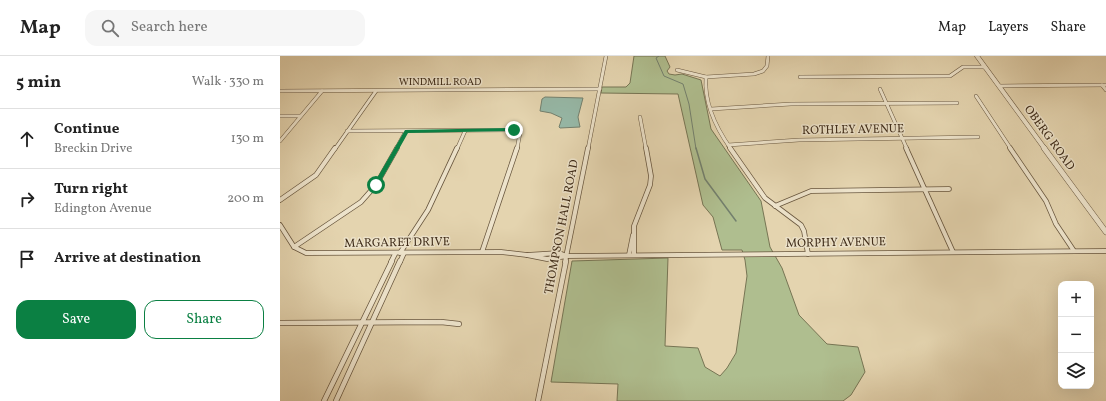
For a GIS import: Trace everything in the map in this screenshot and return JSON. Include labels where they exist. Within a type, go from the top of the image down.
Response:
[{"type":"street","name":"THOMPSON HALL ROAD","points":[[538,401],[606,56]]},
{"type":"street","points":[[677,70],[706,77],[747,75],[764,70],[768,64],[768,56]]},
{"type":"street","name":"OBERG ROAD","points":[[977,56],[1106,232]]},
{"type":"street","points":[[800,77],[950,76],[963,67],[985,67]]},
{"type":"street","points":[[764,70],[768,72]]},
{"type":"street","points":[[706,77],[705,86],[716,127],[765,198],[801,225],[804,231],[808,254]]},
{"type":"street","points":[[1102,85],[1106,90]]},
{"type":"street","points":[[999,86],[1106,85]]},
{"type":"street","name":"WINDMILL ROAD","points":[[280,91],[322,92],[376,90],[600,88]]},
{"type":"street","points":[[880,89],[953,252]]},
{"type":"street","points":[[280,200],[301,187],[316,175],[376,90]]},
{"type":"street","points":[[280,141],[322,92]]},
{"type":"street","points":[[976,96],[1046,201],[1056,224],[1074,251]]},
{"type":"street","points":[[711,109],[764,105],[957,103]]},
{"type":"street","points":[[280,116],[300,116]]},
{"type":"street","points":[[634,255],[634,235],[637,214],[650,185],[651,176],[640,117]]},
{"type":"street","points":[[324,401],[362,322],[400,253],[428,210],[465,130]]},
{"type":"street","points":[[347,131],[511,130],[519,132],[520,139],[482,252]]},
{"type":"street","points":[[280,225],[294,247],[361,202],[376,185],[406,131]]},
{"type":"street","name":"ROTHLEY AVENUE","points":[[728,145],[791,140],[978,137]]},
{"type":"street","points":[[775,206],[799,195],[811,192],[949,189]]},
{"type":"street","points":[[629,255],[631,239],[634,235]]},
{"type":"street","name":"MARGARET DRIVE","points":[[294,247],[306,253],[318,254],[482,252],[527,255],[539,259],[567,256]]},
{"type":"street","name":"MORPHY AVENUE","points":[[567,256],[1106,251]]},
{"type":"street","points":[[336,401],[374,322],[400,253]]},
{"type":"street","points":[[280,323],[374,322],[459,324]]},
{"type":"shaded area","points":[[634,56],[665,56],[670,67],[667,71],[669,74],[682,74],[701,80],[711,129],[761,201],[770,247],[782,268],[799,315],[827,344],[858,347],[865,372],[851,395],[843,401],[617,401],[618,384],[551,382],[572,261],[668,258],[665,346],[698,348],[705,367],[720,376],[736,353],[747,276],[745,260],[742,250],[722,250],[713,217],[703,205],[678,94],[601,93],[602,87],[626,87],[630,83]]},
{"type":"shaded area","points":[[545,97],[583,98],[578,117],[580,127],[560,128],[562,118],[551,113],[540,111],[542,99]]},
{"type":"waterway","points":[[659,56],[656,58],[664,76],[683,84],[689,104],[696,149]]},
{"type":"waterway","points":[[696,148],[705,179],[736,221]]},
{"type":"route","points":[[376,185],[406,131],[514,130]]}]
